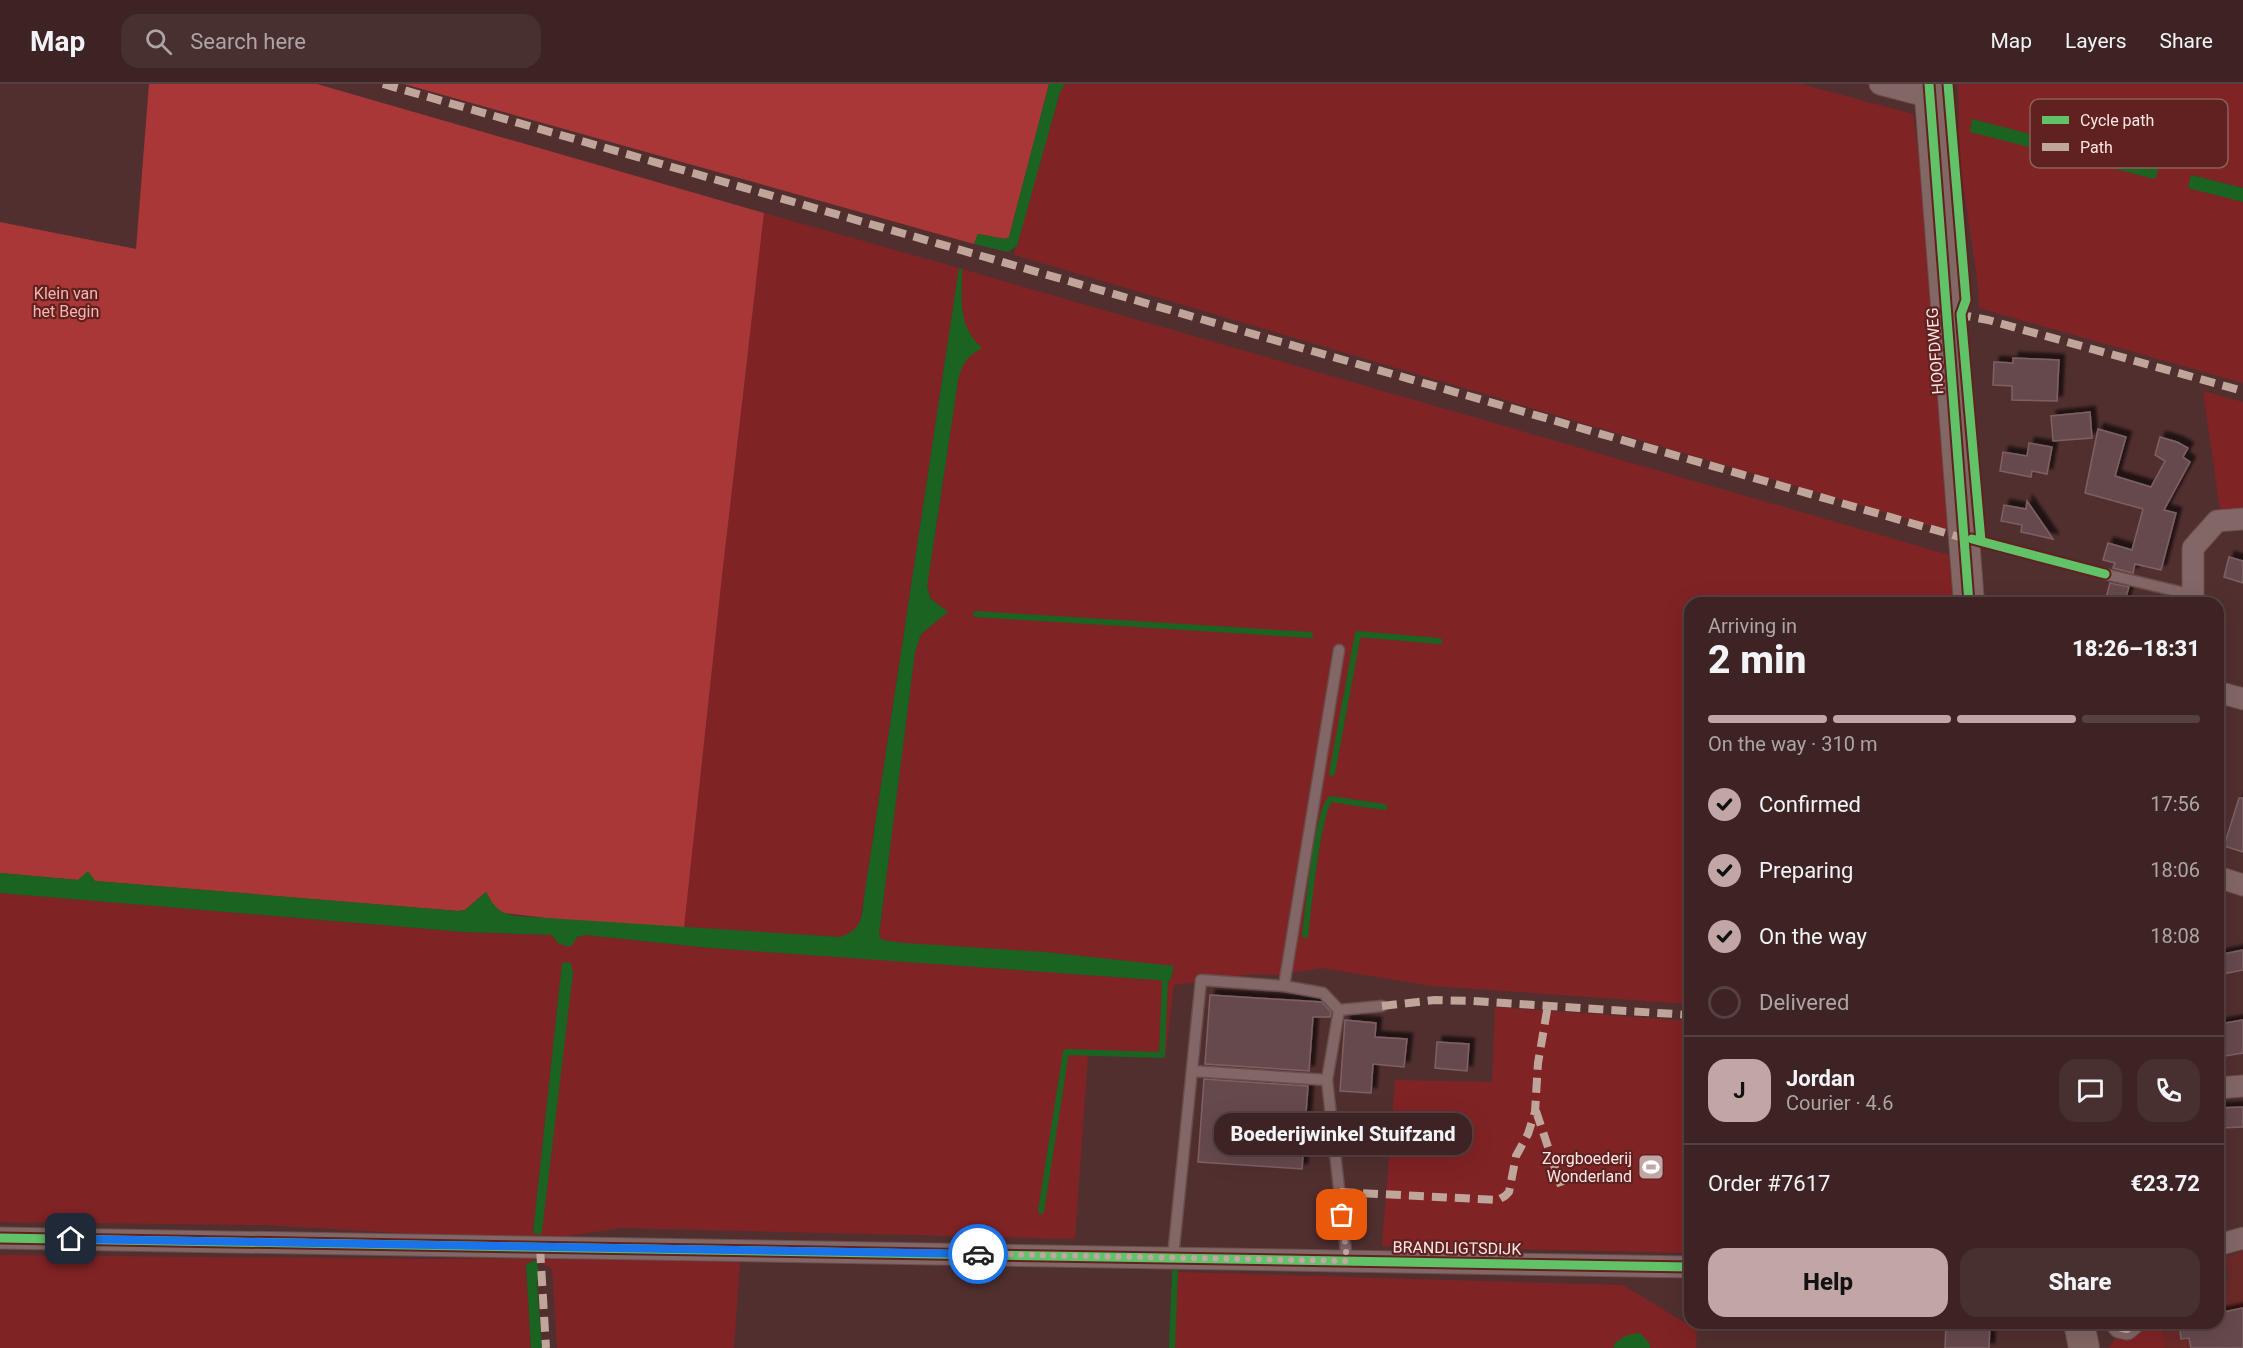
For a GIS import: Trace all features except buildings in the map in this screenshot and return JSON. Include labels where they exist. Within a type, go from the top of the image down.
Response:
[{"type":"street","points":[[1880,84],[1929,90]]},
{"type":"street","name":"HOOFDWEG","points":[[1929,90],[1969,597]]},
{"type":"street","points":[[2193,597],[2193,549],[2217,521],[2243,519]]},
{"type":"street","points":[[2224,694],[2243,699]]},
{"type":"street","points":[[2224,879],[2243,885]]},
{"type":"street","points":[[2224,1088],[2243,1086]]},
{"type":"street","name":"BRANDLIGTSDIJK","points":[[0,1238],[1684,1267]]},
{"type":"street","points":[[2224,1243],[2243,1238]]},
{"type":"street","points":[[2080,1329],[2084,1348]]},
{"type":"lane","points":[[2105,574],[2186,597]]},
{"type":"lane","points":[[1284,986],[1339,650]]},
{"type":"lane","points":[[1173,1257],[1201,980],[1284,986],[1323,993],[1340,1010]]},
{"type":"lane","points":[[1340,1010],[1382,1006]]},
{"type":"lane","points":[[1340,1010],[1327,1080],[1347,1261]]},
{"type":"lane","points":[[1192,1071],[1327,1080]]},
{"type":"shaded area","points":[[1049,84],[1065,84],[1060,92],[1017,246],[1008,252],[974,244],[978,234],[1005,239],[1009,237]]},
{"type":"shaded area","points":[[1065,84],[1801,84],[1913,114],[1923,186],[1928,272],[1951,532],[1014,255],[1060,91]]},
{"type":"shaded area","points":[[1958,84],[2243,84],[2243,188],[2191,175],[2188,187],[2243,202],[2243,383],[1979,308],[1978,285],[1960,163]]},
{"type":"shaded area","points":[[1972,119],[2030,134],[2030,147],[1970,132]]},
{"type":"shaded area","points":[[2112,168],[2159,168],[2155,179]]},
{"type":"shaded area","points":[[2191,175],[2243,188],[2243,202],[2188,188]]},
{"type":"shaded area","points":[[764,213],[959,268],[860,923],[854,932],[840,937],[684,928]]},
{"type":"shaded area","points":[[959,268],[962,269],[962,302],[965,322],[968,331],[982,348],[966,362],[958,381],[927,587],[931,599],[948,612],[921,634],[915,652],[879,935],[882,940],[905,943],[1045,952],[1174,966],[1170,981],[710,948],[585,935],[577,937],[571,947],[559,944],[552,935],[464,932],[0,893],[0,873],[78,880],[88,871],[95,881],[458,911],[465,910],[486,892],[498,908],[516,916],[840,937],[848,933],[858,925],[861,919]]},
{"type":"shaded area","points":[[962,269],[1953,556],[1956,597],[1684,597],[1684,1004],[1431,986],[1321,968],[1279,975],[1252,974],[1174,985],[1166,1052],[1088,1056],[1075,1239],[620,1228],[536,1241],[265,1225],[0,1222],[0,893],[464,932],[552,935],[559,944],[585,935],[710,948],[877,959],[882,940],[879,935],[915,652],[921,634],[947,612],[931,599],[927,587],[958,381],[962,363],[970,354],[961,295]],"holes":[[[1045,952],[1174,967],[1170,981],[901,961]],[[568,962],[539,1235],[533,1232],[562,964]]]},
{"type":"shaded area","points":[[2203,391],[2243,402],[2243,509],[2220,510]]},
{"type":"shaded area","points":[[562,963],[571,964],[573,973],[540,1235],[533,1233]]},
{"type":"shaded area","points":[[1495,1007],[1684,1021],[1684,1253],[1382,1246],[1395,1080],[1492,1082]]},
{"type":"shaded area","points":[[2243,1251],[2243,1348],[2165,1348],[2163,1329],[2224,1329],[2224,1280],[2229,1279],[2225,1257]]},
{"type":"shaded area","points":[[0,1255],[535,1258],[740,1262],[734,1348],[557,1348],[552,1269],[536,1260],[526,1264],[531,1348],[0,1348]]},
{"type":"shaded area","points":[[536,1260],[539,1272],[537,1283],[542,1348],[531,1348],[526,1264]]},
{"type":"shaded area","points":[[1175,1272],[1623,1285],[1684,1322],[1684,1329],[1697,1330],[1696,1348],[1650,1348],[1650,1344],[1615,1342],[1613,1348],[1173,1348]]},
{"type":"shaded area","points":[[2130,1329],[2163,1329],[2165,1348],[2109,1348],[2117,1335]]},
{"type":"shaded area","points":[[1640,1333],[1650,1344],[1650,1348],[1613,1348],[1617,1341],[1624,1337]]},
{"type":"green space","name":"Klein van het Begin","points":[[149,84],[317,84],[764,213],[684,928],[563,920],[503,913],[494,907],[486,892],[465,910],[458,911],[95,881],[88,872],[78,880],[0,873],[0,222],[136,249]]},
{"type":"green space","points":[[404,84],[1049,84],[1009,237],[1005,239],[978,234],[974,244]]},
{"type":"waterway","points":[[976,614],[1310,635]]},
{"type":"waterway","points":[[1332,773],[1358,634],[1439,641]]},
{"type":"waterway","points":[[1305,935],[1317,841],[1326,807],[1331,799],[1384,807]]},
{"type":"waterway","points":[[1041,1211],[1066,1052],[1162,1055],[1165,980]]},
{"type":"waterway","points":[[1172,1348],[1175,1272]]},
{"type":"marked path","points":[[383,84],[1963,538]]},
{"type":"marked path","points":[[1956,314],[1988,320],[2243,391]]},
{"type":"marked path","points":[[1382,1006],[1435,1000],[1473,1001],[1684,1015]]},
{"type":"marked path","points":[[1340,1192],[1498,1200],[1505,1196],[1509,1192],[1516,1156],[1528,1134],[1535,1112],[1538,1063],[1548,1005]]},
{"type":"marked path","points":[[1536,1111],[1561,1186]]},
{"type":"marked path","points":[[540,1248],[546,1348]]},
{"type":"cycle path","points":[[1929,84],[1969,597]]},
{"type":"cycle path","points":[[1948,84],[1966,300],[1961,314],[1981,541]]},
{"type":"cycle path","points":[[1972,539],[2105,574]]},
{"type":"cycle path","points":[[0,1238],[1684,1267]]},
{"type":"way so far","points":[[978,1254],[1347,1261],[1342,1215]]},
{"type":"place","name":"Zorgboederij Wonderland","points":[[1651,1167]]},
{"type":"place","name":"Boederijwinkel Stuifzand","points":[[1342,1215]]},
{"type":"route","points":[[71,1239],[978,1254]]}]
